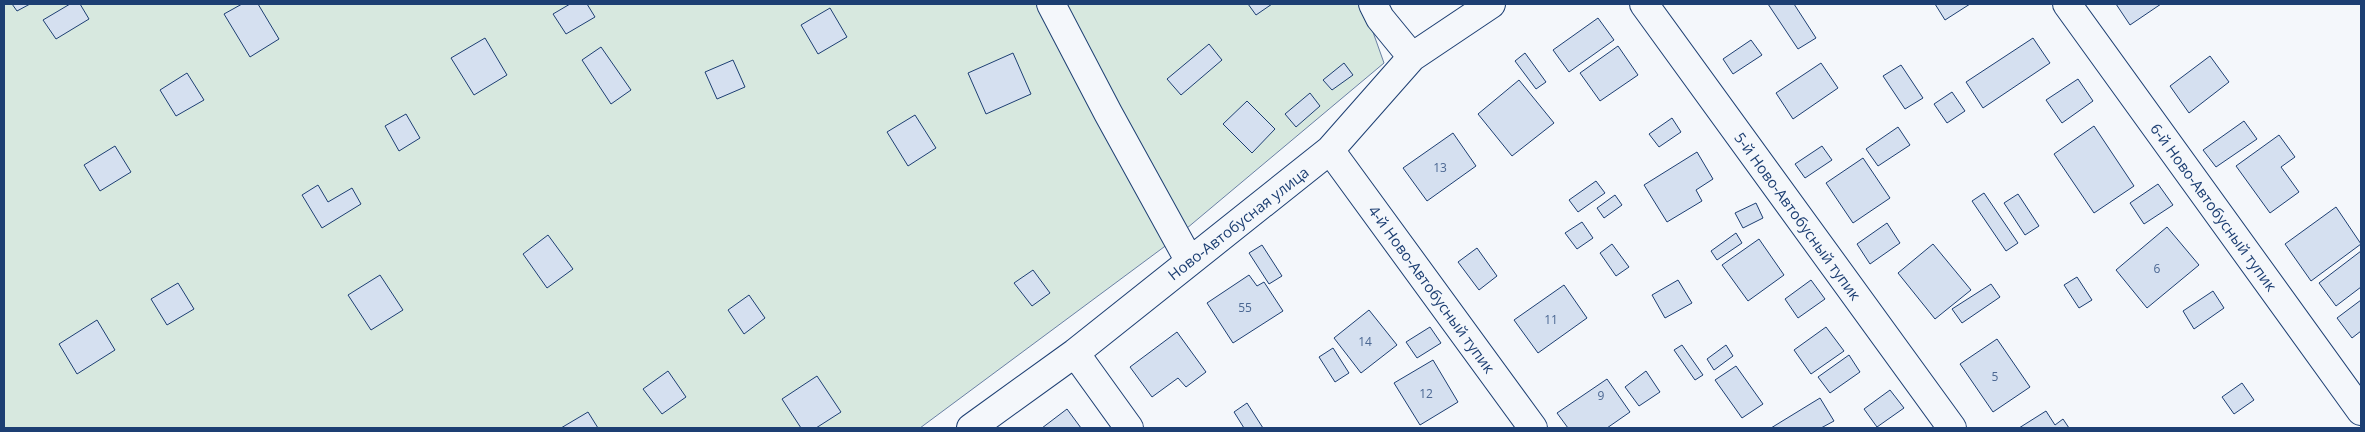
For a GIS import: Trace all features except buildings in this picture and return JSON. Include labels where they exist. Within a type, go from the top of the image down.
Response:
[{"type":"street","points":[[1051,4],[1189,260]]},
{"type":"street","points":[[1374,4],[1380,18],[1412,57]]},
{"type":"street","name":"Ново-Автобусная улица","points":[[971,428],[1075,353],[1189,260],[1330,150],[1412,57],[1491,4]]},
{"type":"street","name":"5-й Ново-Автобусный тупик","points":[[1644,4],[1952,428]]},
{"type":"street","name":"6-й Ново-Автобусный тупик","points":[[2067,4],[2361,411]]},
{"type":"street","name":"4-й Ново-Автобусный тупик","points":[[1330,150],[1533,428]]},
{"type":"street","points":[[1075,353],[1128,428]]},
{"type":"shaded area","points":[[4,4],[1363,4],[1384,63],[1168,244],[920,428],[4,428]]}]
